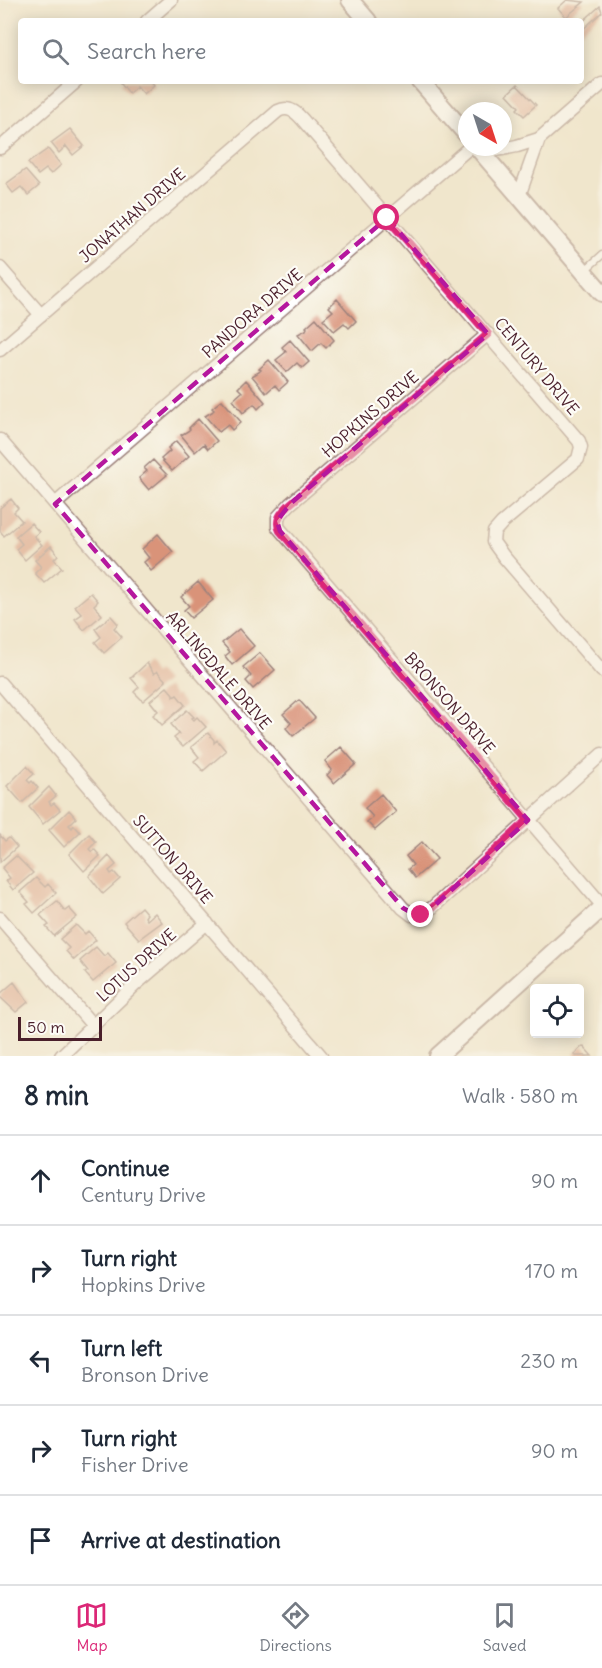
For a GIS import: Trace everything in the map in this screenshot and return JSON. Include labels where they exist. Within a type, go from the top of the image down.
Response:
[{"type":"main road","points":[[350,0],[365,18]]},
{"type":"main road","points":[[423,84],[458,125]]},
{"type":"main road","points":[[483,156],[602,292]]},
{"type":"main road","points":[[438,1056],[602,906]]},
{"type":"street","points":[[150,18],[171,0]]},
{"type":"street","points":[[0,148],[74,84]]},
{"type":"street","points":[[512,146],[539,140],[602,84]]},
{"type":"street","name":"CENTURY DRIVE","points":[[288,109],[302,118],[575,436],[581,447],[578,459],[497,528],[493,542],[602,671]]},
{"type":"street","name":"JONATHAN DRIVE","points":[[0,350],[278,111],[288,109]]},
{"type":"street","points":[[519,196],[539,140]]},
{"type":"street","name":"PANDORA DRIVE","points":[[55,504],[387,218],[468,156]]},
{"type":"street","points":[[0,268],[40,315]]},
{"type":"street","name":"HOPKINS DRIVE","points":[[277,521],[281,512],[290,504],[488,334]]},
{"type":"street","name":"ARLINGDALE DRIVE","points":[[0,441],[403,908],[412,915],[425,913],[433,907],[528,820]]},
{"type":"street","name":"BRONSON DRIVE","points":[[277,521],[280,531],[602,906]]},
{"type":"street","name":"SUTTON DRIVE","points":[[0,683],[321,1056]]},
{"type":"street","points":[[528,820],[602,754]]},
{"type":"street","points":[[0,918],[94,1027]]},
{"type":"street","name":"LOTUS DRIVE","points":[[61,1056],[94,1027],[136,984],[207,923]]},
{"type":"lane","points":[[584,271],[602,255]]},
{"type":"highlighted area","points":[[387,218],[488,334],[290,504],[277,521],[280,531],[528,820],[433,907],[417,916],[403,908],[55,504]]},
{"type":"building","points":[[567,0],[584,2],[566,17],[558,8]]},
{"type":"building","points":[[600,6],[602,12],[584,28],[584,20]]},
{"type":"building","points":[[122,84],[154,85],[144,94],[137,86],[129,93]]},
{"type":"building","points":[[517,85],[536,105],[524,116],[507,94]]},
{"type":"building","points":[[70,129],[84,146],[73,155],[66,146],[59,153],[51,143]]},
{"type":"building","points":[[48,149],[61,165],[51,174],[46,169],[38,175],[28,163]]},
{"type":"building","points":[[25,170],[39,186],[28,195],[21,187],[13,193],[6,184]]},
{"type":"building","points":[[337,299],[356,321],[349,328],[344,323],[334,331],[323,319],[333,311],[329,307]]},
{"type":"building","points":[[316,318],[334,340],[326,348],[321,343],[312,351],[298,334],[306,330],[306,327]]},
{"type":"building","points":[[290,340],[309,362],[302,368],[297,363],[287,372],[276,360],[286,352],[282,347]]},
{"type":"building","points":[[269,360],[288,382],[279,390],[275,385],[266,393],[252,376],[259,372],[261,370],[259,369]]},
{"type":"building","points":[[246,380],[265,402],[258,409],[254,404],[243,413],[233,400],[242,392],[238,388]]},
{"type":"building","points":[[222,400],[241,422],[232,430],[228,425],[219,432],[205,416],[212,412],[214,410],[212,408]]},
{"type":"building","points":[[198,419],[217,441],[208,449],[204,444],[195,452],[181,435],[188,431]]},
{"type":"building","points":[[176,441],[189,456],[172,471],[161,459]]},
{"type":"building","points":[[153,460],[167,475],[149,490],[139,478],[147,471],[144,468]]},
{"type":"building","points":[[11,499],[18,508],[14,512],[22,521],[4,536],[0,531],[0,508]]},
{"type":"building","points":[[31,523],[39,532],[34,536],[42,545],[25,560],[16,549],[22,544],[16,536]]},
{"type":"building","points":[[158,534],[173,552],[151,571],[144,562],[149,558],[142,549]]},
{"type":"building","points":[[51,546],[58,555],[54,559],[62,568],[44,583],[35,573],[41,567],[35,560]]},
{"type":"building","points":[[198,582],[213,600],[191,618],[184,610],[189,606],[181,597]]},
{"type":"building","points":[[91,593],[98,601],[94,605],[102,615],[84,630],[75,619],[82,614],[75,606]]},
{"type":"building","points":[[111,616],[118,624],[114,628],[122,637],[104,653],[95,642],[101,637],[95,629]]},
{"type":"building","points":[[239,629],[254,646],[232,665],[225,656],[230,652],[222,643]]},
{"type":"building","points":[[260,653],[275,670],[253,689],[246,681],[251,676],[243,667]]},
{"type":"building","points":[[147,663],[154,674],[157,671],[166,681],[143,701],[134,692],[139,687],[131,678]]},
{"type":"building","points":[[167,687],[173,697],[177,695],[185,705],[162,725],[153,715],[158,711],[150,701]]},
{"type":"building","points":[[299,700],[315,718],[293,736],[286,728],[291,723],[283,714]]},
{"type":"building","points":[[187,710],[194,720],[197,717],[206,727],[183,747],[174,738],[179,734],[171,724]]},
{"type":"building","points":[[208,733],[214,743],[217,740],[226,751],[203,771],[194,761],[199,757],[191,747]]},
{"type":"building","points":[[341,747],[356,764],[334,783],[327,775],[332,770],[325,761]]},
{"type":"building","points":[[27,766],[34,774],[27,780],[30,783],[32,781],[38,788],[22,803],[7,786]]},
{"type":"building","points":[[49,787],[56,796],[49,802],[51,805],[54,803],[60,810],[43,824],[29,807]]},
{"type":"building","points":[[381,794],[396,812],[375,830],[367,822],[373,817],[365,808]]},
{"type":"building","points":[[69,810],[76,818],[69,825],[72,828],[74,825],[80,832],[64,847],[49,830]]},
{"type":"building","points":[[89,834],[96,842],[89,849],[92,852],[94,849],[100,856],[84,871],[69,854]]},
{"type":"building","points":[[0,835],[5,841],[9,838],[17,847],[0,862]]},
{"type":"building","points":[[422,842],[437,859],[415,878],[408,869],[413,865],[406,856]]},
{"type":"building","points":[[16,856],[33,873],[13,890],[6,881],[10,878],[2,868]]},
{"type":"building","points":[[109,856],[116,865],[109,871],[111,874],[114,872],[120,879],[103,894],[89,876]]},
{"type":"building","points":[[36,878],[45,887],[48,884],[56,893],[34,913],[26,904],[29,902],[20,892]]},
{"type":"building","points":[[57,901],[65,911],[69,908],[77,917],[54,936],[46,927],[49,925],[40,915]]},
{"type":"building","points":[[141,907],[147,914],[145,917],[147,920],[155,913],[162,922],[139,939],[124,922]]},
{"type":"building","points":[[76,925],[85,934],[88,931],[96,940],[74,960],[66,951],[69,948],[60,939]]},
{"type":"building","points":[[96,947],[104,956],[108,953],[116,963],[93,982],[85,973],[88,971],[80,961]]},
{"type":"building","points":[[14,982],[28,1002],[16,1012],[0,997],[0,994]]},
{"type":"building","points":[[583,1046],[592,1056],[574,1054]]},
{"type":"route","points":[[387,218],[488,334],[290,504],[281,512],[277,521],[280,531],[528,820],[433,907],[421,915]]}]
